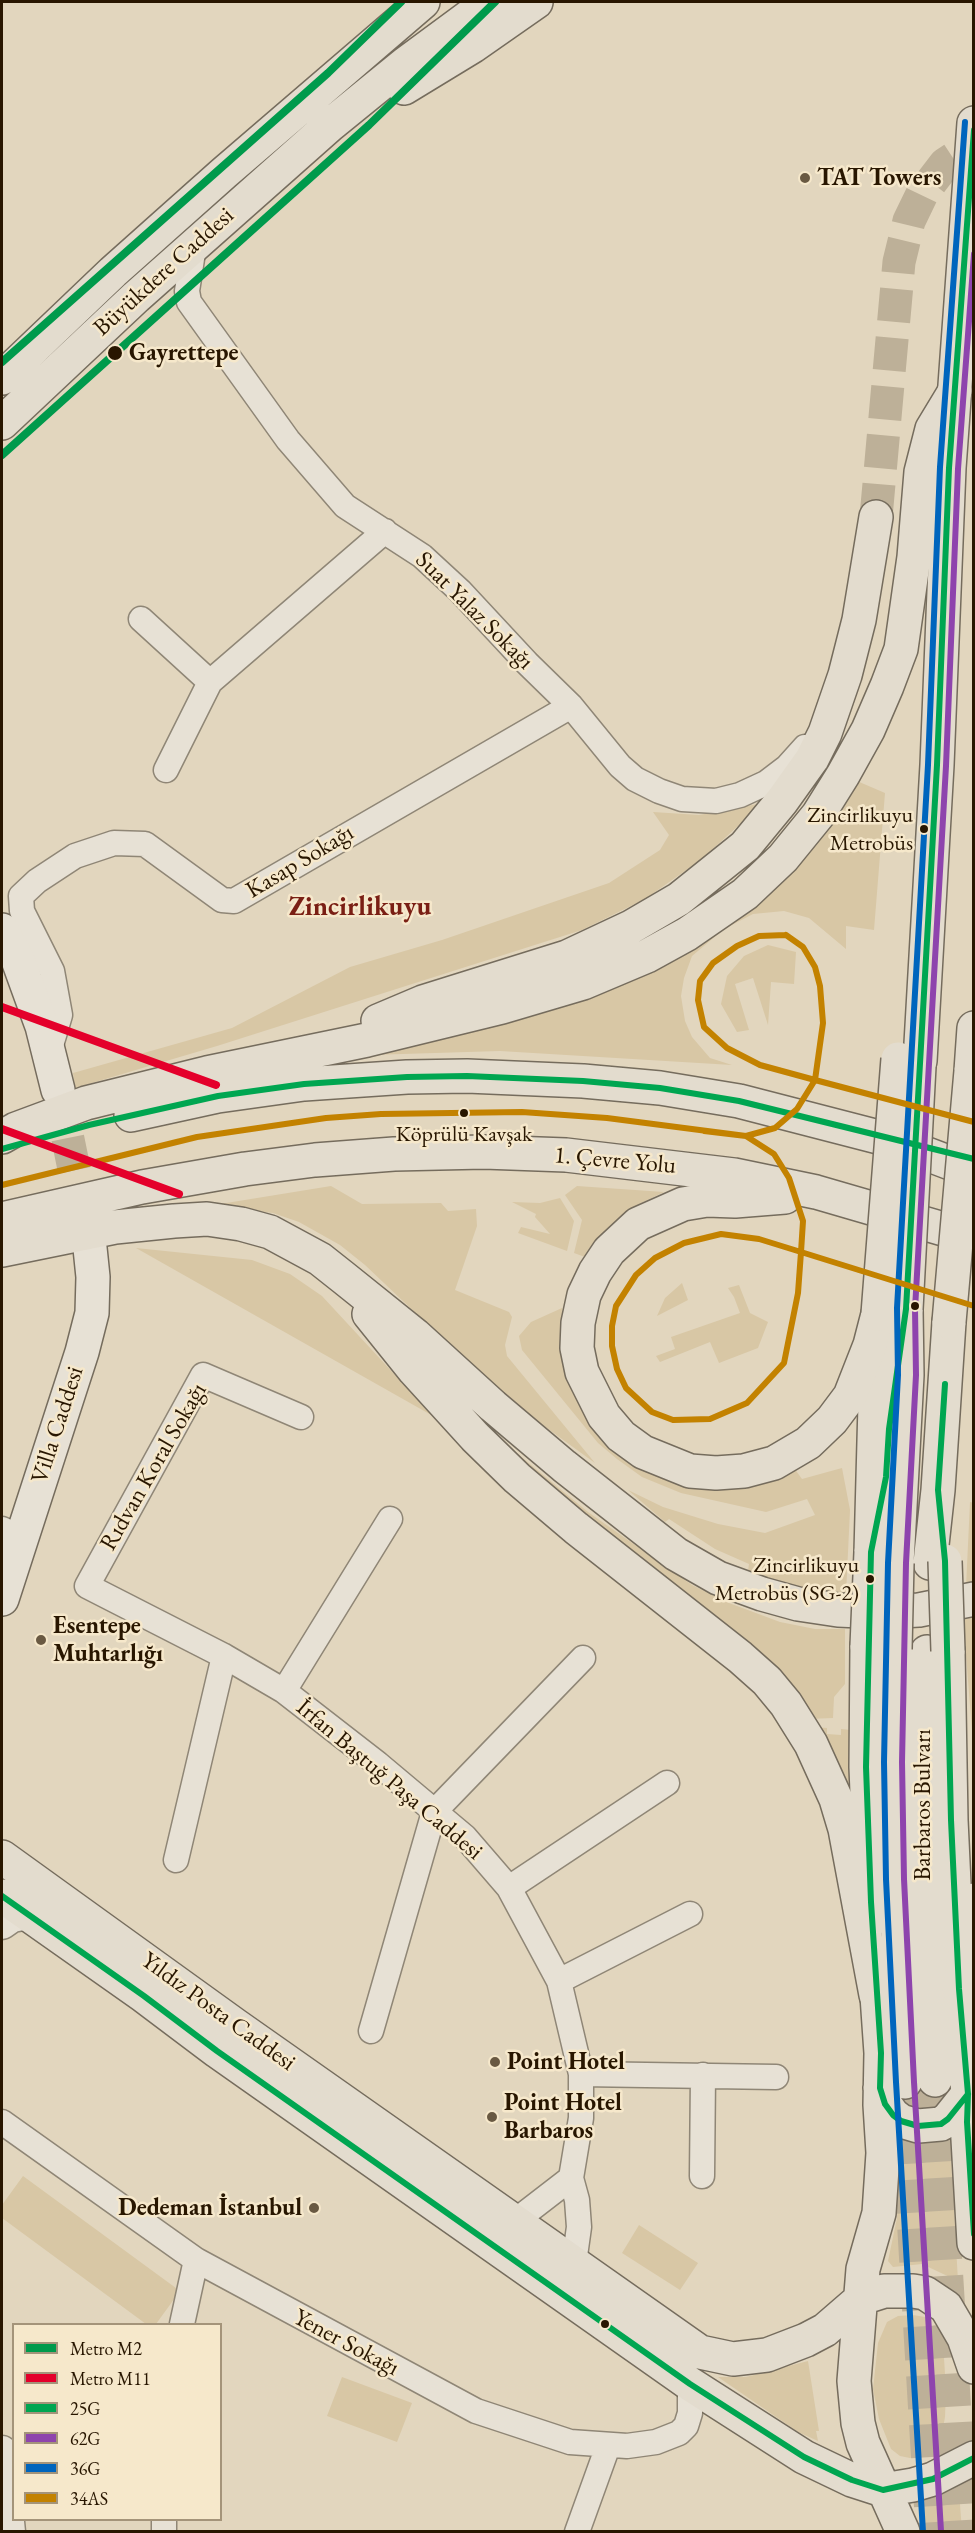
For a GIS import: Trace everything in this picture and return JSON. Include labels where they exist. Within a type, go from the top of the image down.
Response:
[{"type":"main road","points":[[349,67],[423,2]]},
{"type":"main road","points":[[349,67],[391,45],[453,2]]},
{"type":"main road","points":[[330,125],[405,64],[489,2]]},
{"type":"main road","points":[[330,125],[399,91],[473,46],[536,2]]},
{"type":"main road","name":"Büyükdere Caddesi","points":[[2,378],[113,272],[349,67]]},
{"type":"main road","points":[[876,1995],[866,1767],[881,1647],[884,1558],[907,1375],[892,1312],[909,1060],[925,974],[955,391],[974,123]]},
{"type":"main road","name":"Büyükdere Caddesi","points":[[3,420],[330,125]]},
{"type":"main road","points":[[2,1137],[16,1129],[86,1103],[207,1073],[367,1040],[502,1007],[612,972],[687,934],[745,894],[783,858],[818,815],[868,730],[887,686],[901,649],[914,557],[921,472],[932,429],[955,391]]},
{"type":"main road","points":[[323,1048],[385,1017],[423,1002],[567,957],[631,927],[679,899],[745,846],[782,801],[812,759],[825,733],[837,700],[863,602],[876,518]]},
{"type":"main road","points":[[2,930],[18,960],[42,1026],[58,1090]]},
{"type":"main road","name":"Barbaros Bulvarı","points":[[903,2532],[863,2443],[856,2403],[855,2347],[862,2298],[863,2269],[879,2213],[883,2153],[906,2084],[919,1825],[938,1652],[938,1490],[949,1322],[974,1028]]},
{"type":"main road","points":[[2,1149],[99,1122],[218,1096],[304,1084],[427,1077],[583,1081],[660,1088],[739,1101],[974,1159]]},
{"type":"main road","points":[[890,1140],[974,1172]]},
{"type":"main road","name":"1. Çevre Yolu","points":[[2,1219],[142,1186],[245,1169],[315,1160],[394,1154],[484,1152],[566,1155],[680,1167],[816,1192],[974,1238]]},
{"type":"main road","points":[[816,1192],[768,1199],[707,1200],[683,1204],[660,1213],[624,1235],[609,1251],[595,1272],[584,1295],[578,1323],[578,1348],[582,1372],[604,1416],[621,1436],[643,1452],[690,1471],[716,1473],[744,1471],[774,1463],[808,1443],[832,1420],[850,1396],[892,1312]]},
{"type":"main road","points":[[2,1250],[115,1227],[207,1219],[241,1224],[270,1232],[320,1259],[415,1335],[508,1419],[572,1472],[676,1554],[718,1578],[798,1604],[838,1610],[884,1612],[919,1610],[974,1599]]},
{"type":"main road","name":"Villa Caddesi","points":[[2,1599],[12,1534],[82,1352],[92,1313],[93,1277],[90,1248]]},
{"type":"main road","points":[[353,1287],[372,1321],[414,1370],[475,1437],[517,1478],[576,1528],[740,1656],[767,1681],[786,1704],[811,1744],[836,1799],[845,1829],[876,1995]]},
{"type":"main road","name":"Barbaros Bulvarı","points":[[881,1647],[893,1761],[895,1879],[906,2084]]},
{"type":"main road","points":[[938,1652],[951,1820],[959,1989],[968,2094],[974,2243]]},
{"type":"main road","name":"Yıldız Posta Caddesi","points":[[2,1857],[505,2234],[690,2384],[820,2466],[883,2490]]},
{"type":"main road","name":"Yıldız Posta Caddesi","points":[[2,1896],[15,1919],[217,2051],[505,2234],[574,2263],[700,2352],[733,2359],[767,2355],[825,2330],[862,2298]]},
{"type":"main road","points":[[959,1989],[974,1900]]},
{"type":"main road","name":"Barbaros Bulvarı","points":[[876,1995],[881,2053],[906,2084]]},
{"type":"main road","points":[[906,2084],[885,2104],[901,2121],[918,2126],[941,2124],[948,2119],[968,2094]]},
{"type":"main road","points":[[862,2298],[884,2292],[925,2293],[946,2307],[955,2319],[974,2367]]},
{"type":"main road","points":[[883,2490],[933,2479],[974,2458]]},
{"type":"street","name":"Suat Yalaz Sokağı","points":[[194,246],[187,291],[189,302],[288,440],[345,506],[422,556],[460,591],[571,706],[620,766],[635,779],[682,799],[716,801],[740,795],[766,783],[787,767],[803,751],[837,700]]},
{"type":"street","points":[[166,770],[210,682],[385,531]]},
{"type":"street","points":[[141,619],[210,682]]},
{"type":"street","name":"Kasap Sokağı","points":[[48,1053],[60,1015],[51,971],[22,910],[21,896],[38,881],[75,856],[114,843],[145,844],[222,900],[234,901],[571,706]]},
{"type":"street","name":"Rıdvan Koral Sokağı","points":[[87,1586],[203,1375],[301,1417]]},
{"type":"street","points":[[284,1691],[390,1519]]},
{"type":"street","name":"İrfan Baştuğ Paşa Caddesi","points":[[87,1586],[224,1656],[284,1691],[378,1764],[465,1837],[509,1888],[559,1981],[581,2074],[581,2118],[572,2178],[577,2200],[579,2227],[574,2263]]},
{"type":"street","points":[[176,1860],[224,1656]]},
{"type":"street","points":[[371,2031],[434,1812],[583,1658]]},
{"type":"street","points":[[509,1888],[667,1784]]},
{"type":"street","points":[[559,1981],[690,1914]]},
{"type":"street","points":[[581,2074],[776,2077]]},
{"type":"street","points":[[702,2176],[703,2075]]},
{"type":"street","name":"Yener Sokağı","points":[[2,2122],[196,2260],[476,2411],[570,2442],[608,2446],[656,2442],[679,2433],[686,2426],[690,2413],[690,2384]]},
{"type":"street","points":[[505,2234],[572,2178]]},
{"type":"street","points":[[182,2323],[196,2260]]},
{"type":"street","points":[[577,2532],[608,2446]]},
{"type":"street","points":[[2,2451],[10,2532]]},
{"type":"shaded area","points":[[857,781],[885,793],[874,930],[846,926],[846,949],[809,918],[784,911],[753,914],[724,929],[692,956],[684,978],[681,996],[685,1021],[692,1037],[710,1058],[732,1065],[500,1051],[370,1055],[679,954]]},
{"type":"shaded area","points":[[763,803],[702,859],[645,899],[582,930],[217,1046],[75,1088],[73,1073],[232,1028],[350,967],[442,940],[609,883],[660,850],[669,835],[653,812],[699,815]]},
{"type":"shaded area","points":[[768,945],[796,952],[794,984],[771,982],[768,1025],[753,978],[735,984],[749,1030],[737,1032],[721,1004],[727,976],[744,956]]},
{"type":"shaded area","points":[[331,1186],[362,1204],[441,1203],[448,1211],[476,1209],[477,1226],[455,1290],[509,1312],[512,1317],[505,1345],[507,1356],[595,1463],[504,1397],[365,1265],[340,1245],[299,1222],[273,1213],[214,1205]]},
{"type":"shaded area","points":[[577,1186],[664,1192],[623,1215],[603,1234],[585,1257],[574,1253],[582,1220],[565,1195]]},
{"type":"shaded area","points":[[560,1198],[574,1221],[567,1251],[518,1233],[521,1227],[550,1234],[535,1217],[536,1214],[512,1202],[540,1203]]},
{"type":"shaded area","points":[[136,1248],[252,1260],[290,1274],[322,1296],[433,1416]]},
{"type":"shaded area","points":[[682,1283],[688,1300],[657,1316],[665,1298]]},
{"type":"shaded area","points":[[739,1285],[750,1313],[768,1322],[758,1348],[719,1363],[710,1342],[660,1362],[656,1356],[675,1349],[671,1337],[740,1313],[728,1288]]},
{"type":"shaded area","points":[[562,1308],[561,1348],[572,1389],[582,1409],[605,1438],[648,1472],[681,1484],[794,1468],[802,1479],[842,1468],[850,1510],[846,1594],[807,1591],[748,1571],[749,1564],[715,1549],[669,1519],[665,1522],[628,1490],[663,1507],[718,1524],[765,1533],[815,1515],[807,1499],[766,1512],[681,1493],[642,1477],[617,1459],[598,1443],[522,1350],[519,1336],[531,1322]]},
{"type":"shaded area","points":[[502,1441],[588,1512],[692,1585],[729,1603],[780,1622],[815,1629],[845,1629],[845,1684],[834,1697],[833,1718],[808,1719],[582,1519]]},
{"type":"shaded area","points":[[970,1502],[974,1503],[973,1584],[966,1587]]},
{"type":"shaded area","points":[[973,1613],[973,1743],[964,1630],[965,1614]]},
{"type":"shaded area","points":[[813,1727],[827,1728],[827,1734],[841,1735],[841,1729],[851,1730],[848,1802]]},
{"type":"shaded area","points":[[950,2142],[958,2281],[922,2264],[893,2267],[888,2261],[897,2218],[902,2145],[935,2148]]},
{"type":"shaded area","points":[[23,2176],[180,2291],[157,2323],[145,2323],[2,2218],[2,2205]]},
{"type":"shaded area","points":[[639,2225],[698,2263],[680,2290],[622,2253]]},
{"type":"shaded area","points":[[898,2316],[925,2317],[933,2328],[944,2358],[946,2390],[941,2439],[931,2451],[922,2457],[910,2458],[900,2456],[891,2449],[879,2419],[873,2389],[878,2343],[887,2322]]},
{"type":"shaded area","points":[[808,2361],[819,2431],[816,2431],[818,2441],[798,2432],[718,2377],[746,2377]]},
{"type":"shaded area","points":[[342,2377],[412,2403],[397,2442],[327,2416]]},
{"type":"shaded area","points":[[959,2491],[962,2531],[929,2531],[919,2507]]},
{"type":"tunnel","points":[[876,517],[899,262],[909,221],[922,194],[945,164],[974,145]]},
{"type":"tunnel","points":[[58,1090],[86,1228]]},
{"type":"tunnel","points":[[935,2080],[962,2532]]},
{"type":"tunnel","points":[[905,2082],[932,2532]]},
{"type":"metro line","name":"M2","points":[[2,362],[328,73],[401,2]]},
{"type":"metro line","name":"M2","points":[[2,455],[369,125],[495,2]]},
{"type":"metro line","name":"M11","points":[[2,1007],[216,1085]]},
{"type":"metro line","name":"M11","points":[[2,1129],[179,1194]]},
{"type":"transit line","name":"36G","points":[[923,2532],[896,2082],[886,1879],[884,1762],[888,1563],[898,1375],[897,1308],[928,765],[940,467],[965,122]]},
{"type":"transit line","name":"25G","points":[[968,2094],[948,2119],[941,2124],[918,2126],[901,2121],[893,2115],[885,2104],[880,2088],[881,2053],[871,1902],[866,1767],[871,1552],[886,1477],[889,1429],[906,1309],[937,765],[949,468],[974,130]]},
{"type":"transit line","name":"62G","points":[[941,2531],[914,2082],[904,1879],[902,1762],[906,1563],[916,1375],[915,1309],[946,766],[958,469],[974,254]]},
{"type":"transit line","name":"34AS","points":[[786,935],[803,947],[815,967],[820,986],[823,1023],[815,1080],[760,1065],[727,1048],[704,1027],[698,1000],[700,981],[713,963],[737,946],[759,936],[786,935]]},
{"type":"transit line","name":"25G","points":[[2,1149],[89,1125],[218,1096],[304,1084],[407,1077],[467,1076],[583,1081],[660,1088],[739,1101],[974,1159]]},
{"type":"transit line","name":"34AS","points":[[704,1131],[746,1136],[775,1128],[797,1109],[815,1080]]},
{"type":"transit line","name":"34AS","points":[[815,1080],[974,1122]]},
{"type":"transit line","name":"34AS","points":[[2,1185],[197,1137],[326,1118],[381,1114],[522,1112],[607,1118],[746,1136],[774,1154],[789,1178],[803,1221],[801,1252]]},
{"type":"transit line","name":"34AS","points":[[721,1234],[759,1239],[801,1252],[798,1293],[784,1363],[747,1403],[710,1419],[673,1420],[652,1412],[626,1388],[617,1369],[612,1346],[612,1326],[616,1306],[636,1275],[655,1258],[684,1243],[721,1234]]},
{"type":"transit line","name":"34AS","points":[[801,1252],[974,1306]]},
{"type":"transit line","name":"25G","points":[[945,1384],[938,1490],[945,1561],[951,1820],[974,2234]]},
{"type":"transit line","name":"25G","points":[[2,1896],[144,1996],[217,2051],[690,2384],[804,2457],[852,2480],[883,2490],[933,2479],[974,2458]]},
{"type":"place","name":"TAT Towers","points":[[805,178]]},
{"type":"place","name":"Gayrettepe","points":[[115,353]]},
{"type":"place","name":"Zincirlikuyu Metrobüs","points":[[924,829]]},
{"type":"place","name":"Köprülü Kavşak","points":[[464,1113]]},
{"type":"place","name":"Zincirlikuyu Metrobüs (SG-2)","points":[[870,1579]]},
{"type":"place","name":"Esentepe Muhtarlığı","points":[[41,1640]]},
{"type":"place","name":"Point Hotel","points":[[495,2062]]},
{"type":"place","name":"Point Hotel Barbaros","points":[[492,2117]]},
{"type":"place","name":"Dedeman İstanbul","points":[[314,2208]]},
{"type":"district","name":"Zincirlikuyu","points":[[360,908]]}]
